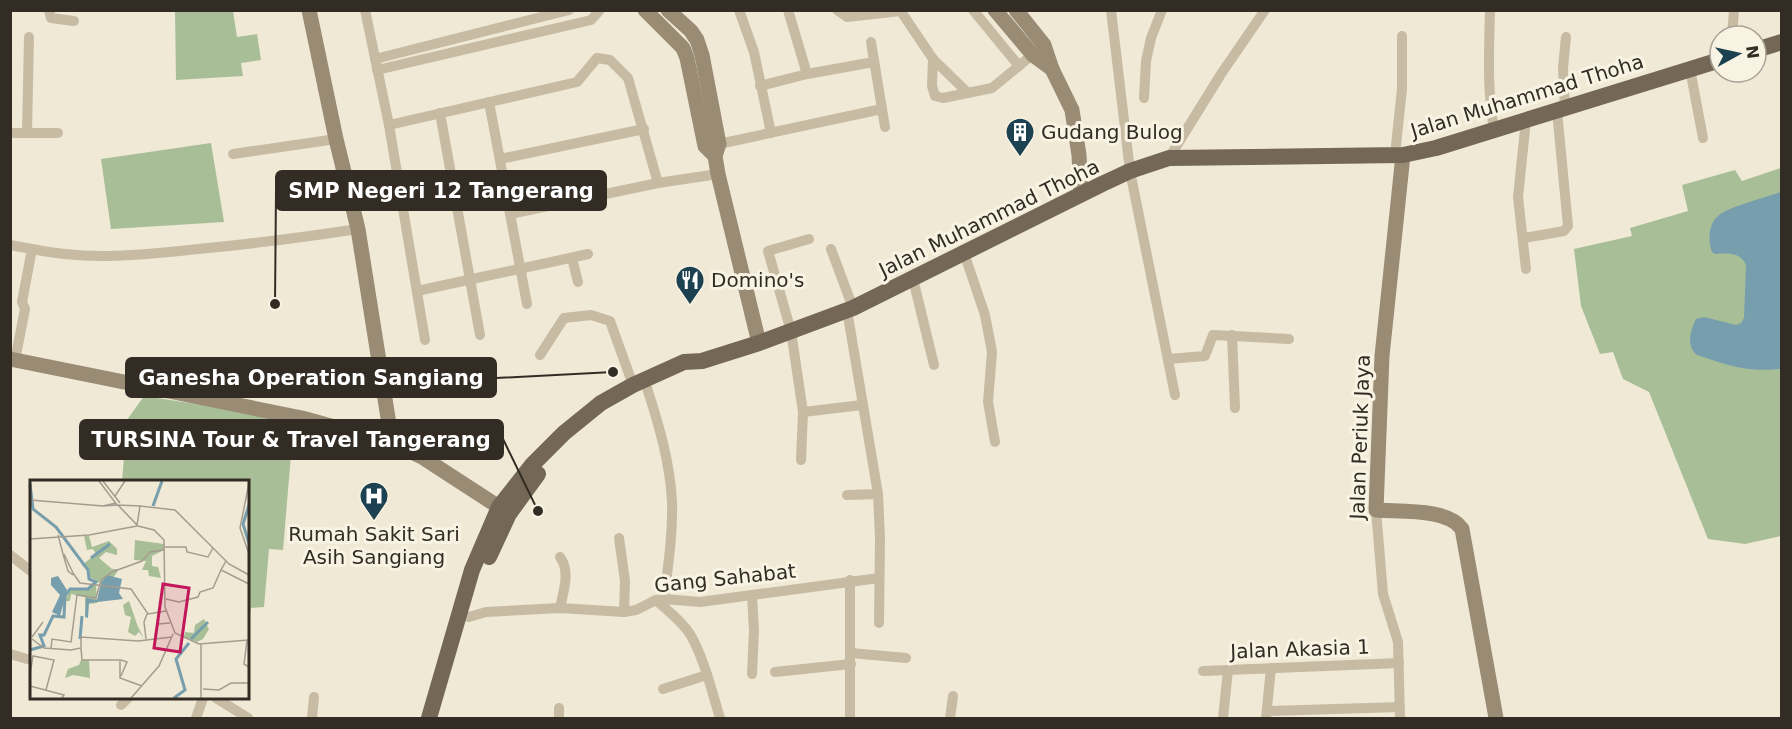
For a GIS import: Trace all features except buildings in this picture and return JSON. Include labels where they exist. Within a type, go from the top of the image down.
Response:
[{"type":"main road","name":"Jalan Muhammad Thoha","points":[[429,718],[499,507],[536,469],[592,421],[640,386],[693,369],[702,361],[759,343],[850,309],[1081,194],[1130,171],[1169,158],[1399,155],[1436,148],[1708,63]]},
{"type":"main road","name":"Jalan Muhammad Thoha","points":[[441,718],[469,617],[477,571],[536,469]]},
{"type":"street","points":[[49,10],[51,18],[74,21]]},
{"type":"street","points":[[309,10],[336,139],[358,229],[392,443]]},
{"type":"street","points":[[365,10],[389,125],[425,340]]},
{"type":"street","points":[[464,43],[569,10]]},
{"type":"street","points":[[376,64],[589,15],[600,10]]},
{"type":"street","points":[[645,10],[683,48],[687,58],[713,149],[759,343]]},
{"type":"street","points":[[668,10],[691,31],[702,55],[713,149]]},
{"type":"street","points":[[739,10],[754,52],[771,133]]},
{"type":"street","points":[[788,10],[807,74]]},
{"type":"street","points":[[837,10],[847,17],[900,11],[933,59],[969,93]]},
{"type":"street","points":[[973,10],[1019,66]]},
{"type":"street","points":[[995,10],[1039,50]]},
{"type":"street","points":[[1016,10],[1066,95],[1075,120],[1081,194]]},
{"type":"street","points":[[1111,10],[1130,171],[1175,395]]},
{"type":"street","points":[[1144,98],[1146,61],[1151,38],[1162,10]]},
{"type":"street","points":[[1169,158],[1221,74],[1265,10]]},
{"type":"street","points":[[1490,10],[1488,79],[1489,104],[1494,130]]},
{"type":"street","points":[[1399,155],[1402,36]]},
{"type":"street","points":[[27,132],[29,37]]},
{"type":"street","points":[[1524,238],[1563,231],[1568,226],[1561,110],[1566,37]]},
{"type":"street","points":[[871,42],[885,127]]},
{"type":"street","points":[[933,59],[932,87],[935,96],[943,98],[992,88],[1039,50]]},
{"type":"street","points":[[389,125],[577,82],[600,57],[610,60],[628,78],[658,183]]},
{"type":"street","points":[[760,86],[807,74],[874,62]]},
{"type":"street","points":[[1689,69],[1703,138]]},
{"type":"street","points":[[489,102],[527,304]]},
{"type":"street","points":[[713,149],[771,133],[882,109]]},
{"type":"street","points":[[440,113],[480,335]]},
{"type":"street","points":[[1526,120],[1518,196],[1526,269]]},
{"type":"street","points":[[500,159],[644,129]]},
{"type":"street","points":[[10,133],[58,133]]},
{"type":"street","points":[[233,154],[336,139]]},
{"type":"street","name":"Jalan Periuk Jaya","points":[[1399,155],[1382,356],[1376,510],[1383,594],[1398,642],[1400,713]]},
{"type":"street","points":[[510,214],[658,183],[718,174]]},
{"type":"street","points":[[10,245],[74,256],[132,255],[274,242],[358,229]]},
{"type":"street","points":[[801,460],[803,412],[791,331],[768,251],[808,239]]},
{"type":"street","points":[[32,249],[22,302],[25,309],[13,360],[302,418],[392,443],[422,457],[499,507]]},
{"type":"street","points":[[831,249],[850,309],[862,405],[878,494],[879,623]]},
{"type":"street","points":[[964,253],[985,315],[992,352],[988,402],[995,442]]},
{"type":"street","points":[[417,291],[588,255]]},
{"type":"street","points":[[572,258],[578,282]]},
{"type":"street","points":[[913,279],[934,365]]},
{"type":"street","points":[[540,355],[564,318],[591,315],[610,321],[640,386],[665,452],[672,501],[670,548],[660,599],[690,634],[707,675],[720,718]]},
{"type":"street","points":[[1168,359],[1205,356],[1213,335],[1289,339]]},
{"type":"street","points":[[1232,335],[1235,408]]},
{"type":"street","points":[[803,412],[862,405]]},
{"type":"street","points":[[847,495],[878,494]]},
{"type":"street","points":[[1376,510],[1444,515],[1457,522],[1462,529],[1496,718]]},
{"type":"street","points":[[619,538],[625,581],[624,612]]},
{"type":"street","points":[[10,555],[30,570]]},
{"type":"street","points":[[560,557],[565,564],[566,573],[560,608]]},
{"type":"street","name":"Gang Sahabat","points":[[469,617],[486,612],[560,608],[624,612],[636,610],[660,599],[700,602],[850,580],[879,578]]},
{"type":"street","points":[[850,580],[850,718]]},
{"type":"street","points":[[752,595],[754,630],[752,674]]},
{"type":"street","points":[[10,654],[27,658]]},
{"type":"street","points":[[775,672],[851,658],[906,658]]},
{"type":"street","name":"Jalan Akasia 1","points":[[1203,671],[1399,663]]},
{"type":"street","points":[[1271,668],[1267,715],[1400,713]]},
{"type":"street","points":[[1223,718],[1228,670]]},
{"type":"street","points":[[663,689],[707,675]]},
{"type":"street","points":[[950,718],[953,696]]},
{"type":"street","points":[[312,718],[314,697]]},
{"type":"street","points":[[196,718],[203,699]]},
{"type":"street","points":[[217,699],[244,718]]},
{"type":"green space","points":[[175,11],[233,11],[237,37],[257,34],[261,60],[241,63],[243,76],[176,80]]},
{"type":"green space","points":[[211,143],[224,222],[111,229],[101,159]]},
{"type":"green space","points":[[1781,168],[1781,536],[1745,544],[1708,539],[1649,392],[1623,379],[1613,352],[1600,354],[1581,306],[1574,249],[1632,236],[1630,228],[1688,211],[1682,185],[1735,170],[1742,181]]},
{"type":"green space","points":[[144,396],[294,419],[283,550],[269,549],[264,607],[251,608],[249,618],[249,480],[122,480],[127,420]]},
{"type":"water","points":[[1781,192],[1781,369],[1757,370],[1738,367],[1697,355],[1690,343],[1696,319],[1704,317],[1736,325],[1744,318],[1746,265],[1737,256],[1712,252],[1710,238],[1712,224],[1723,212]]},
{"type":"place","name":"Gudang Bulog","points":[[1020,158]]},
{"type":"place","name":"SMP Negeri 12 Tangerang","points":[[275,304]]},
{"type":"place","name":"Domino's","points":[[690,306]]},
{"type":"place","name":"Ganesha Operation Sangiang","points":[[613,372]]},
{"type":"place","name":"TURSINA Tour & Travel Tangerang","points":[[538,511]]},
{"type":"place","name":"Rumah Sakit Sari Asih Sangiang","points":[[374,522]]}]
